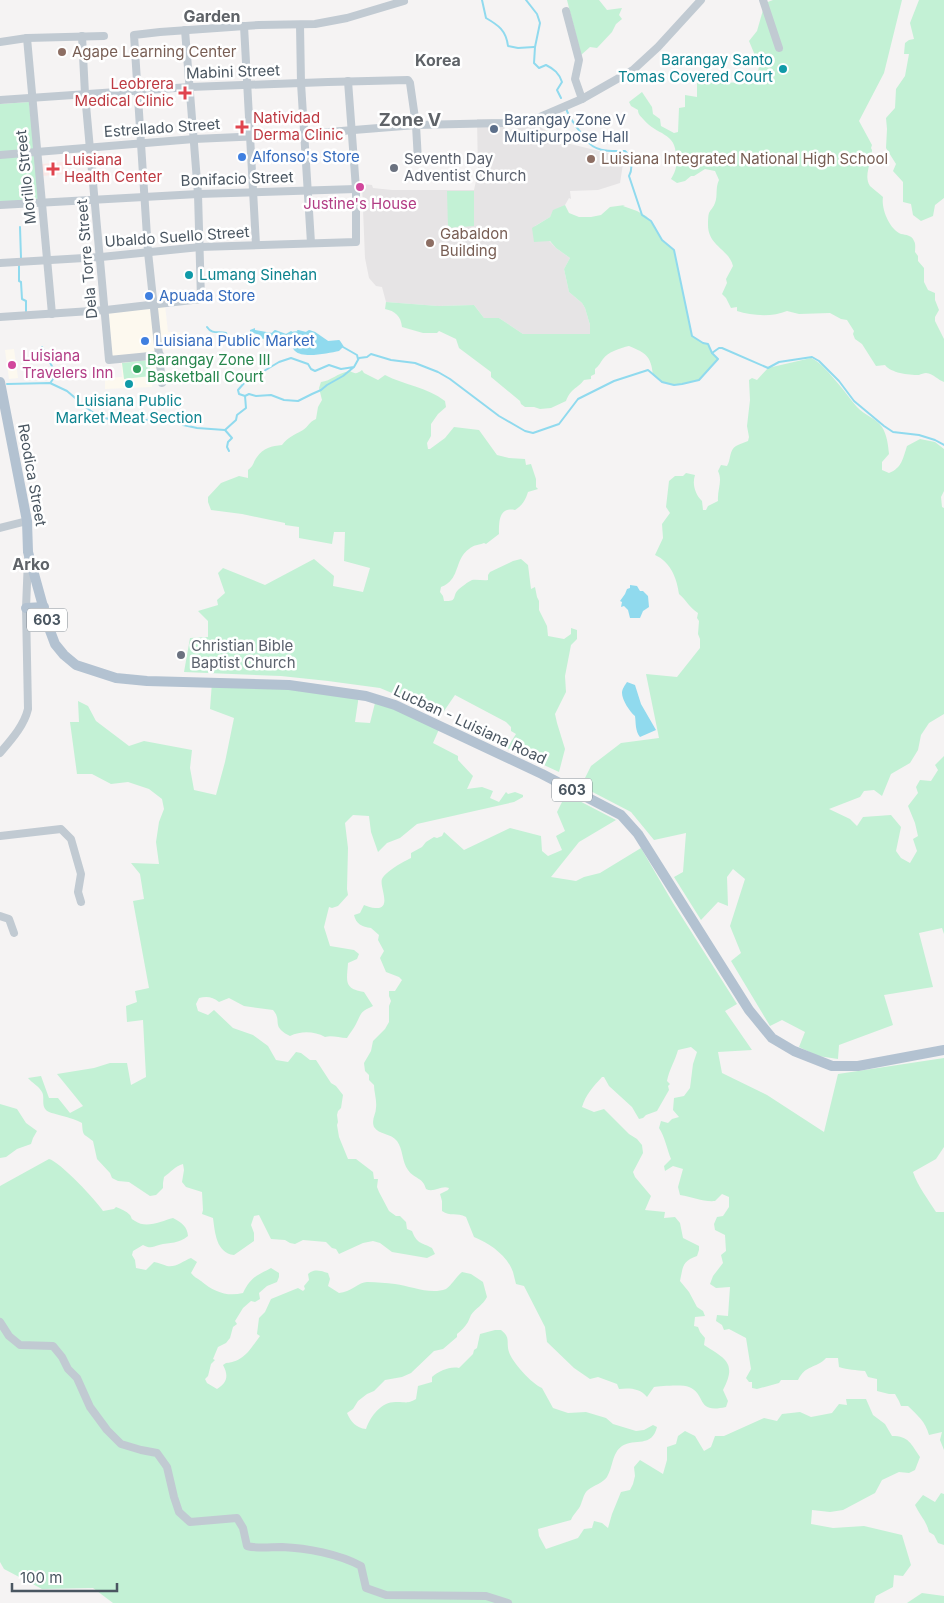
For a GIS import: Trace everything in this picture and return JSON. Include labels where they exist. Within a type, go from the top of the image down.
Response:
[{"type":"main road","name":"Reodica Street","points":[[0,382],[4,427],[27,521],[28,552],[49,628],[55,644],[64,655],[76,665],[91,671]]},
{"type":"main road","points":[[26,608],[44,607]]},
{"type":"main road","name":"Lucban - Luisiana Road","points":[[91,671],[116,678],[147,681],[289,685],[366,696],[395,705],[542,774],[621,815],[638,834],[749,1010],[772,1038],[794,1051],[832,1066],[858,1066],[944,1050]]},
{"type":"street","name":"Estrellado Street","points":[[0,155],[194,139],[304,134],[416,125],[533,120],[564,108],[622,77],[658,47],[701,0]]},
{"type":"street","points":[[763,0],[779,48]]},
{"type":"street","points":[[162,383],[148,252],[134,35],[244,26],[327,23],[390,3],[404,1]]},
{"type":"street","points":[[566,11],[580,60],[575,79],[582,99]]},
{"type":"street","points":[[300,25],[301,83],[311,243]]},
{"type":"street","points":[[244,26],[256,245]]},
{"type":"street","points":[[0,317],[106,310],[201,299],[198,194],[185,30]]},
{"type":"street","name":"Dela Torre Street","points":[[82,36],[85,94],[106,310],[109,360],[160,355]]},
{"type":"street","points":[[0,42],[27,38],[104,36]]},
{"type":"street","name":"Morillo Street","points":[[27,38],[52,314]]},
{"type":"street","name":"Mabini Street","points":[[0,100],[138,90],[408,80],[416,125]]},
{"type":"street","points":[[348,81],[356,189]]},
{"type":"street","points":[[416,125],[418,161]]},
{"type":"street","name":"Bonifacio Street","points":[[0,205],[198,194],[356,189]]},
{"type":"street","name":"Ubaldo Suello Street","points":[[0,263],[101,257],[200,247],[356,242],[356,189]]},
{"type":"street","points":[[0,528],[27,521]]},
{"type":"street","points":[[0,753],[20,728],[28,708],[26,608],[28,552]]},
{"type":"street","points":[[0,836],[61,828],[71,839],[81,874],[78,892],[81,902]]},
{"type":"street","points":[[0,916],[9,919],[14,934]]},
{"type":"street","points":[[0,1322],[9,1336],[20,1345],[53,1346],[62,1357],[68,1369],[77,1378],[90,1407],[107,1430],[121,1444],[157,1453],[167,1467],[179,1512],[190,1522],[237,1518],[243,1528],[247,1546],[254,1548],[304,1550],[349,1559],[361,1566],[366,1588],[386,1595],[486,1596],[508,1603]]},
{"type":"shaded area","points":[[477,119],[504,119],[505,131],[536,124],[562,142],[624,157],[620,183],[598,190],[570,191],[571,199],[569,198],[565,205],[535,226],[556,248],[570,258],[564,269],[569,292],[585,308],[590,325],[590,334],[523,334],[499,318],[484,318],[474,305],[438,306],[386,302],[382,287],[376,286],[369,278],[365,258],[362,184],[372,185],[373,188],[392,190],[474,190],[478,172]]},
{"type":"shaded area","name":"Luisiana Health Center","points":[[63,162],[64,174],[42,176],[42,164]]},
{"type":"shaded area","name":"Luisiana Public Market","points":[[165,305],[168,332],[180,332],[180,349],[161,350],[162,383],[152,383],[152,387],[105,389],[105,378],[122,377],[121,358],[111,359],[107,310]]},
{"type":"shaded area","points":[[14,349],[18,378],[9,379],[5,350]]},
{"type":"green space","points":[[567,0],[599,0],[607,10],[622,8],[619,15],[622,19],[597,48],[590,47],[581,55]]},
{"type":"green space","points":[[773,0],[902,0],[884,73],[859,121],[872,145],[868,182],[883,197],[885,212],[893,228],[913,239],[918,261],[924,268],[924,282],[928,290],[935,293],[935,300],[939,310],[935,321],[944,339],[944,382],[925,373],[919,375],[905,374],[895,372],[885,365],[876,366],[862,344],[855,339],[854,331],[847,320],[830,313],[799,314],[787,311],[762,315],[737,311],[737,307],[731,308],[722,294],[727,283],[726,279],[733,266],[731,260],[711,238],[708,225],[709,214],[716,200],[719,180],[715,171],[705,169],[685,181],[677,183],[671,179],[676,163],[673,142],[649,125],[638,110],[631,106],[629,102],[642,92],[652,107],[653,114],[660,119],[661,126],[674,133],[678,132],[679,108],[685,107],[685,95],[697,97],[697,82],[757,83],[759,65],[749,41],[757,31],[765,3]]},
{"type":"green space","points":[[919,0],[944,0],[944,198],[935,205],[933,216],[921,221],[913,215],[911,204],[903,202],[903,182],[893,171],[896,164],[886,148],[886,118],[895,108],[896,89],[905,76],[909,54],[904,54],[905,43],[914,39],[910,23]]},
{"type":"green space","points":[[29,102],[40,200],[0,202],[0,104]]},
{"type":"green space","points":[[447,191],[474,191],[474,226],[448,228]]},
{"type":"green space","points":[[565,205],[569,213],[579,217],[591,217],[601,215],[610,207],[625,205],[623,206],[646,216],[662,240],[674,250],[692,336],[708,344],[712,353],[718,359],[699,380],[674,385],[662,382],[653,375],[651,363],[647,356],[629,346],[608,354],[595,369],[595,374],[591,376],[591,379],[584,380],[572,391],[566,401],[551,408],[525,407],[491,377],[491,372],[459,348],[456,339],[439,331],[437,333],[423,333],[402,327],[397,315],[385,309],[386,302],[438,306],[474,305],[484,318],[499,318],[523,334],[590,334],[590,325],[585,308],[569,292],[564,269],[570,258],[550,241],[534,242],[532,228],[550,217],[553,210]]},
{"type":"green space","points":[[811,358],[829,373],[860,410],[877,421],[882,427],[888,443],[889,454],[882,462],[882,470],[889,473],[897,468],[907,446],[920,439],[935,442],[944,449],[944,491],[941,497],[942,507],[944,508],[944,714],[929,723],[921,735],[918,750],[910,763],[891,774],[882,796],[874,790],[864,791],[860,797],[829,809],[850,819],[857,826],[863,817],[891,815],[901,827],[896,851],[901,858],[910,863],[917,851],[913,839],[918,836],[908,806],[918,793],[916,787],[920,780],[931,781],[938,770],[935,765],[944,756],[944,934],[942,928],[919,933],[933,987],[884,995],[893,1025],[839,1045],[838,1059],[818,1056],[799,1047],[805,1032],[782,1020],[770,1026],[731,961],[741,953],[730,926],[745,879],[733,869],[727,877],[728,906],[718,902],[701,920],[674,877],[683,872],[686,833],[654,840],[631,812],[581,786],[591,766],[621,743],[659,738],[646,674],[677,677],[700,648],[698,613],[679,594],[675,577],[669,566],[655,555],[663,538],[662,524],[670,513],[666,507],[669,481],[675,476],[683,476],[686,473],[695,475],[695,489],[702,501],[703,510],[706,510],[708,506],[718,501],[720,478],[718,471],[721,465],[727,466],[734,448],[748,441],[749,380],[752,378],[757,380],[768,368]]},
{"type":"green space","name":"Barangay Zone III Basketball Court","points":[[149,360],[151,376],[124,379],[122,363]]},
{"type":"green space","points":[[362,370],[378,380],[385,375],[431,392],[445,401],[446,407],[431,424],[431,436],[427,443],[428,449],[445,438],[454,427],[479,430],[497,455],[525,459],[526,465],[531,464],[538,489],[528,492],[523,502],[515,510],[503,513],[500,520],[499,534],[486,544],[474,546],[465,553],[452,580],[441,587],[440,592],[444,601],[451,601],[458,590],[471,581],[488,580],[490,572],[521,559],[528,565],[531,589],[535,587],[539,601],[539,610],[547,626],[548,636],[564,639],[571,634],[571,628],[577,630],[577,639],[571,645],[565,676],[566,692],[555,714],[565,749],[559,772],[507,748],[516,734],[511,731],[511,727],[506,722],[455,695],[442,714],[380,688],[281,676],[184,672],[190,638],[208,637],[208,621],[198,611],[218,605],[217,600],[225,593],[218,573],[223,568],[265,585],[314,559],[334,576],[333,586],[363,592],[370,568],[344,561],[345,532],[334,532],[332,544],[299,538],[299,527],[242,514],[211,510],[208,502],[208,497],[221,483],[239,476],[248,478],[248,470],[262,451],[282,445],[316,419],[318,407],[322,400],[319,388],[321,382],[345,372],[356,373]]},
{"type":"green space","points":[[212,682],[359,695],[355,722],[370,723],[376,699],[440,727],[433,743],[458,756],[458,760],[473,776],[467,789],[482,787],[493,791],[490,798],[499,802],[506,792],[508,794],[515,792],[523,795],[523,797],[514,802],[417,824],[400,838],[387,843],[378,852],[371,832],[369,816],[353,815],[345,823],[348,848],[348,895],[338,906],[329,907],[324,927],[330,946],[354,950],[359,954],[357,959],[348,963],[348,983],[352,989],[364,992],[373,1006],[362,1013],[347,1038],[325,1037],[308,1032],[290,1036],[278,1026],[277,1017],[273,1010],[244,1006],[229,998],[219,1002],[212,998],[202,997],[199,998],[196,1004],[198,1011],[208,1015],[214,1010],[233,1028],[253,1035],[268,1046],[276,1060],[288,1062],[296,1052],[301,1053],[310,1060],[316,1060],[331,1083],[343,1095],[341,1108],[337,1115],[337,1125],[339,1137],[348,1159],[356,1159],[373,1172],[374,1179],[378,1179],[377,1187],[379,1192],[389,1211],[396,1216],[400,1216],[406,1222],[407,1229],[412,1231],[418,1241],[432,1248],[435,1254],[427,1258],[392,1252],[380,1243],[373,1241],[363,1243],[339,1254],[336,1249],[326,1242],[303,1240],[295,1244],[285,1240],[271,1239],[259,1215],[254,1216],[251,1225],[254,1241],[234,1255],[228,1253],[220,1246],[213,1218],[202,1214],[202,1192],[186,1187],[182,1182],[183,1164],[164,1177],[163,1188],[156,1195],[150,1196],[129,1182],[118,1181],[112,1178],[110,1173],[97,1159],[93,1141],[84,1134],[82,1123],[46,1110],[42,1092],[28,1078],[41,1076],[49,1098],[58,1098],[70,1113],[83,1106],[57,1074],[94,1068],[110,1063],[127,1063],[131,1085],[146,1077],[143,1020],[127,1022],[126,1006],[137,1002],[135,991],[149,988],[133,901],[144,899],[140,874],[131,863],[159,864],[156,842],[159,822],[164,809],[162,799],[149,789],[128,782],[111,784],[92,774],[77,774],[70,722],[79,722],[78,701],[88,706],[96,721],[129,746],[144,741],[192,750],[190,768],[194,790],[216,795],[234,718],[210,709]]},
{"type":"green space","points":[[566,794],[616,820],[579,842],[551,877],[576,881],[600,873],[641,848],[673,903],[737,1004],[725,1011],[752,1050],[718,1052],[722,1073],[767,1095],[824,1132],[838,1074],[944,1058],[944,1147],[936,1159],[913,1172],[920,1188],[936,1212],[944,1212],[944,1450],[940,1440],[942,1432],[929,1435],[921,1419],[908,1406],[901,1406],[895,1394],[877,1391],[877,1379],[868,1377],[865,1371],[839,1367],[838,1358],[826,1358],[819,1364],[804,1371],[798,1380],[781,1380],[779,1383],[757,1389],[752,1388],[752,1382],[749,1382],[746,1378],[751,1369],[746,1338],[729,1329],[724,1330],[722,1325],[716,1321],[717,1315],[728,1316],[730,1287],[716,1288],[710,1284],[713,1276],[723,1263],[721,1255],[726,1251],[725,1235],[715,1230],[714,1224],[717,1217],[723,1216],[729,1207],[729,1197],[722,1194],[715,1201],[711,1201],[680,1195],[678,1187],[683,1169],[673,1166],[665,1171],[664,1166],[671,1159],[659,1128],[661,1121],[668,1123],[672,1119],[679,1117],[673,1110],[674,1098],[684,1096],[690,1088],[693,1064],[697,1052],[691,1047],[678,1050],[667,1081],[670,1084],[668,1086],[669,1090],[657,1111],[639,1119],[632,1107],[609,1086],[604,1077],[590,1091],[582,1107],[594,1112],[604,1109],[629,1134],[637,1139],[642,1145],[643,1153],[633,1172],[651,1196],[645,1210],[665,1212],[664,1218],[675,1217],[680,1223],[683,1238],[699,1246],[697,1256],[688,1260],[684,1265],[680,1281],[705,1316],[695,1317],[694,1326],[698,1327],[705,1338],[704,1345],[723,1358],[729,1368],[729,1374],[723,1390],[728,1401],[726,1407],[710,1408],[705,1406],[698,1394],[686,1386],[654,1387],[647,1397],[638,1390],[619,1389],[617,1384],[598,1377],[590,1379],[574,1368],[547,1342],[545,1327],[524,1286],[516,1284],[513,1272],[502,1255],[491,1246],[474,1237],[466,1217],[442,1211],[440,1194],[449,1188],[426,1189],[423,1182],[410,1173],[406,1167],[397,1141],[376,1130],[374,1127],[376,1105],[374,1085],[369,1080],[364,1063],[371,1051],[373,1041],[389,1022],[389,1006],[391,1001],[389,991],[395,991],[402,980],[386,972],[380,958],[384,951],[378,940],[379,935],[371,928],[360,925],[354,915],[360,913],[364,905],[380,908],[384,902],[382,879],[384,876],[411,858],[411,853],[422,847],[426,842],[434,837],[442,836],[444,832],[464,850],[510,828],[541,836],[542,851],[548,856],[562,850],[556,836],[565,831],[557,812]]},
{"type":"green space","points":[[0,1104],[17,1109],[26,1123],[37,1131],[31,1144],[17,1149],[6,1157],[0,1158]]},
{"type":"green space","points":[[49,1159],[69,1174],[103,1211],[116,1207],[127,1212],[133,1220],[144,1224],[154,1224],[173,1218],[185,1227],[188,1236],[181,1240],[151,1247],[143,1245],[133,1251],[132,1255],[136,1268],[146,1270],[154,1262],[173,1266],[191,1258],[197,1262],[191,1273],[193,1276],[216,1291],[226,1294],[243,1293],[254,1278],[271,1268],[279,1273],[277,1282],[267,1286],[259,1293],[260,1299],[255,1302],[251,1301],[243,1308],[235,1321],[237,1324],[233,1327],[230,1338],[226,1343],[218,1347],[213,1359],[215,1360],[211,1364],[208,1376],[205,1379],[207,1383],[217,1389],[226,1379],[223,1365],[242,1357],[250,1350],[260,1336],[257,1334],[259,1318],[265,1312],[271,1299],[298,1288],[303,1291],[305,1289],[304,1286],[309,1280],[308,1274],[313,1271],[318,1270],[328,1273],[330,1279],[328,1286],[339,1293],[365,1282],[395,1284],[427,1291],[440,1291],[448,1288],[462,1272],[471,1274],[483,1282],[487,1297],[471,1315],[466,1326],[457,1334],[457,1337],[443,1349],[434,1351],[411,1373],[402,1377],[385,1380],[374,1391],[358,1401],[353,1409],[347,1413],[354,1424],[366,1429],[374,1414],[382,1406],[392,1402],[413,1401],[416,1399],[418,1386],[432,1382],[432,1377],[441,1371],[448,1368],[459,1368],[477,1348],[480,1334],[501,1330],[507,1338],[509,1352],[518,1367],[542,1388],[553,1408],[568,1413],[586,1412],[606,1418],[613,1424],[636,1431],[644,1430],[653,1425],[657,1427],[655,1434],[651,1438],[627,1444],[619,1449],[614,1456],[607,1477],[587,1491],[571,1520],[538,1529],[539,1536],[546,1549],[578,1538],[584,1529],[592,1528],[594,1521],[602,1523],[608,1528],[621,1492],[630,1490],[633,1484],[635,1476],[634,1467],[640,1460],[663,1474],[667,1460],[667,1447],[676,1444],[678,1436],[685,1431],[695,1436],[704,1451],[711,1447],[715,1436],[724,1436],[764,1418],[777,1421],[782,1414],[800,1412],[811,1417],[832,1413],[839,1404],[847,1405],[846,1399],[866,1399],[873,1415],[885,1424],[892,1436],[906,1439],[914,1448],[920,1457],[915,1470],[909,1473],[899,1472],[882,1480],[875,1493],[843,1510],[830,1512],[812,1510],[811,1524],[833,1528],[864,1526],[902,1535],[911,1565],[903,1576],[894,1575],[893,1587],[876,1596],[874,1603],[113,1603],[93,1588],[42,1589],[4,1569],[0,1562],[0,1186]]},
{"type":"green space","points":[[941,1493],[944,1494],[944,1545],[938,1543],[934,1535],[929,1532],[915,1505],[923,1495],[935,1502]]},
{"type":"green space","points":[[922,1593],[944,1596],[944,1603],[907,1603]]},
{"type":"water","points":[[255,328],[255,331],[272,334],[275,331],[286,335],[298,331],[306,333],[309,331],[328,342],[339,341],[343,347],[335,352],[304,355],[295,351],[289,342],[281,336],[273,334],[271,338],[261,339],[260,335],[250,332],[250,330]]},
{"type":"water","points":[[630,585],[637,586],[640,591],[643,591],[648,596],[649,607],[643,611],[640,618],[630,618],[628,610],[624,606],[621,607],[622,602],[620,601],[627,589],[630,588]]},
{"type":"water","points":[[627,682],[635,685],[641,704],[656,730],[640,737],[636,730],[635,716],[622,696],[622,690]]},
{"type":"waterway","points":[[482,0],[486,18],[501,29],[508,46],[518,48],[534,47]]},
{"type":"waterway","points":[[526,0],[537,14],[540,23],[534,63],[539,68],[546,65],[558,74],[562,82],[557,90],[561,98]]},
{"type":"waterway","points":[[354,367],[341,369],[329,365],[315,371],[308,364],[291,358],[252,376],[238,390],[239,394],[245,396],[249,394],[256,396],[271,395],[284,400],[298,401],[321,390],[343,376],[354,367],[359,358],[367,357],[371,354],[391,360],[415,363],[438,372],[499,416],[525,431],[533,433],[559,424],[578,399],[614,381],[648,370],[662,382],[674,385],[682,384],[699,380],[718,359],[712,353],[708,344],[692,336],[674,250],[662,240],[651,221],[642,215],[629,176],[631,166],[629,156],[625,151],[604,150],[589,144],[571,119],[566,108]]},
{"type":"waterway","points":[[20,227],[21,258]]},
{"type":"waterway","points":[[19,266],[19,281],[21,282],[22,299],[26,301],[26,312]]},
{"type":"waterway","points":[[207,327],[211,331],[226,333],[227,336],[231,337],[243,336],[255,331],[272,334],[275,331],[286,335],[291,332]]},
{"type":"waterway","points":[[298,331],[315,333],[328,342],[339,341],[343,347],[357,355],[358,359]]},
{"type":"waterway","points":[[42,347],[56,374],[51,382]]},
{"type":"waterway","points":[[712,353],[722,348],[768,368],[779,362],[812,357],[819,361],[839,381],[854,401],[884,426],[893,432],[919,435],[944,445]]},
{"type":"waterway","points":[[7,384],[50,383],[67,391],[99,417],[115,420],[128,416],[137,420],[143,420],[172,415],[183,425],[225,430],[232,438],[228,442],[227,447],[229,451]]},
{"type":"waterway","points":[[225,430],[236,420],[237,415],[246,408],[245,396]]},
{"type":"place","name":"Agape Learning Center","points":[[62,52]]},
{"type":"place","name":"Barangay Santo Tomas Covered Court","points":[[783,69]]},
{"type":"place","name":"Leobrera Medical Clinic","points":[[185,93]]},
{"type":"place","name":"Natividad Derma Clinic","points":[[242,127]]},
{"type":"place","name":"Barangay Zone V Multipurpose Hall","points":[[494,129]]},
{"type":"place","name":"Alfonso's Store","points":[[242,157]]},
{"type":"place","name":"Luisiana Integrated National High School","points":[[591,159]]},
{"type":"place","name":"Seventh Day Adventist Church","points":[[394,168]]},
{"type":"place","name":"Luisiana Health Center","points":[[53,169]]},
{"type":"place","name":"Justine's House","points":[[360,187]]},
{"type":"place","name":"Gabaldon Building","points":[[430,243]]},
{"type":"place","name":"Lumang Sinehan","points":[[189,275]]},
{"type":"place","name":"Apuada Store","points":[[149,296]]},
{"type":"place","name":"Luisiana Public Market","points":[[145,341]]},
{"type":"place","name":"Luisiana Travelers Inn","points":[[12,365]]},
{"type":"place","name":"Barangay Zone III Basketball Court","points":[[137,369]]},
{"type":"place","name":"Luisiana Public Market Meat Section","points":[[129,384]]},
{"type":"place","name":"Christian Bible Baptist Church","points":[[181,655]]},
{"type":"district","name":"Garden","points":[[212,16]]},
{"type":"district","name":"Korea","points":[[438,60]]},
{"type":"district","name":"Zone V","points":[[410,120]]},
{"type":"district","name":"Arko","points":[[31,564]]}]
